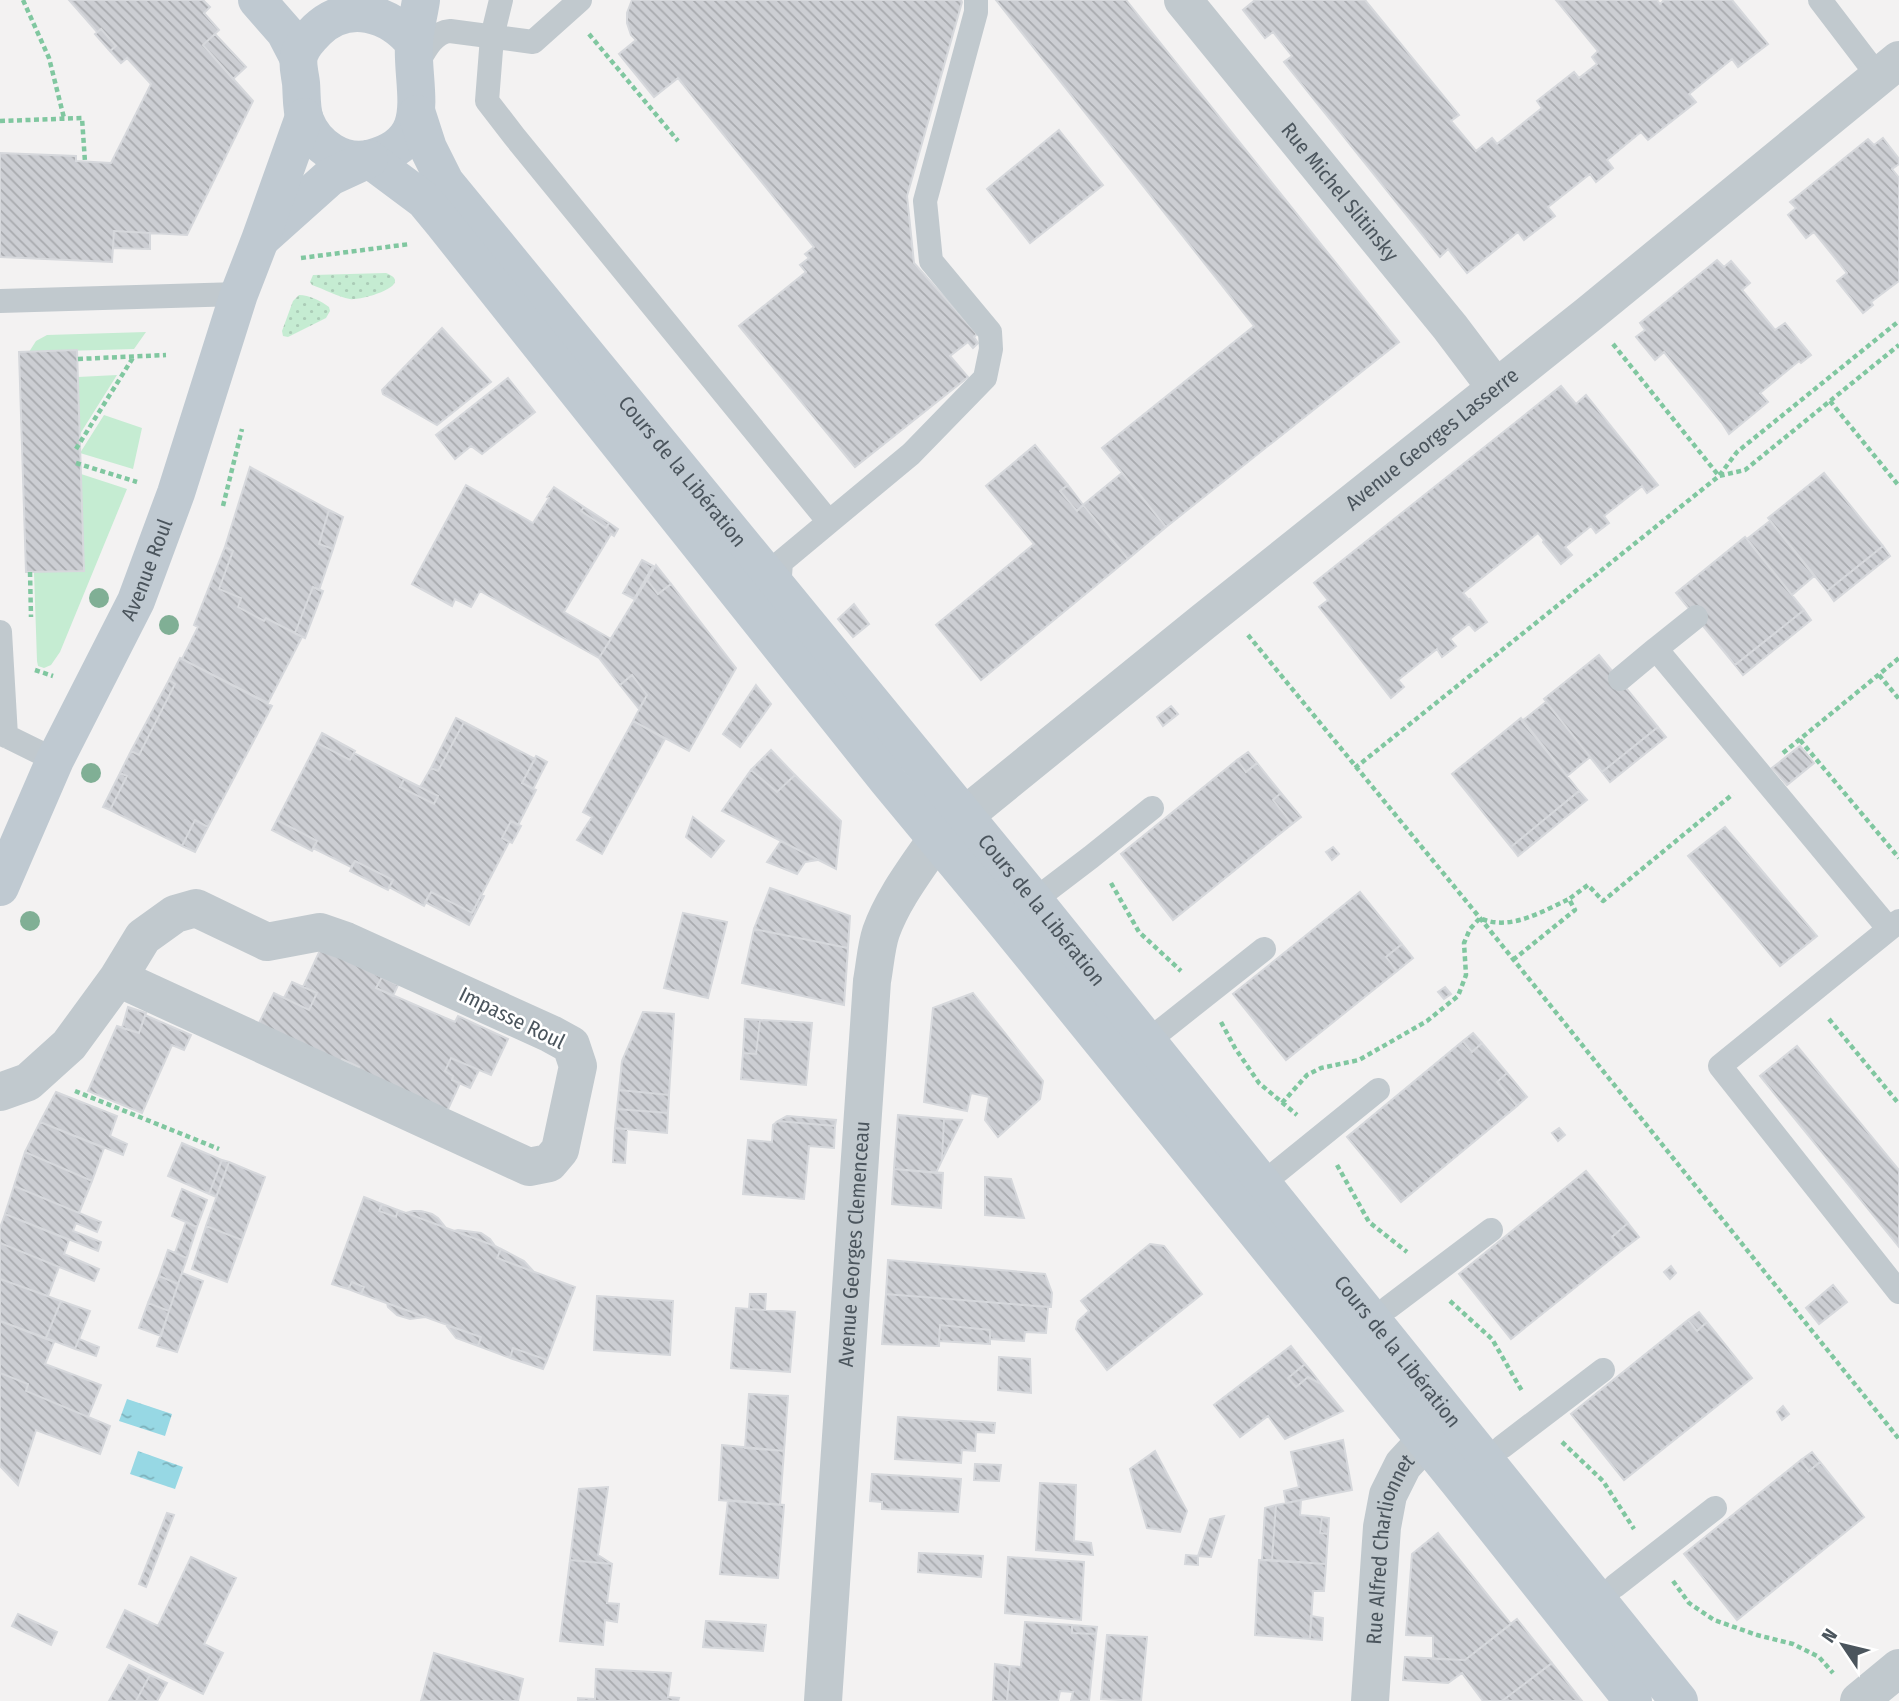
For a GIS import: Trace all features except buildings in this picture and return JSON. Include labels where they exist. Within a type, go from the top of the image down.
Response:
[{"type":"main road","points":[[257,0],[285,32],[299,57],[304,117],[313,136],[337,155],[351,159],[369,159],[389,153],[404,140],[413,127],[417,114],[415,55],[421,0]]},
{"type":"main road","points":[[299,57],[304,45],[323,24],[345,7],[392,22],[405,31],[415,55]]},
{"type":"main road","name":"Cours de la Libération","points":[[417,114],[428,148],[445,182],[779,589],[951,827],[1440,1432],[1679,1701]]},
{"type":"main road","name":"Avenue Roul","points":[[276,249],[304,117]]},
{"type":"main road","name":"Cours de la Libération","points":[[369,159],[424,200],[438,216],[888,781],[951,827]]},
{"type":"main road","name":"Avenue Roul","points":[[0,887],[55,760],[136,601],[176,493],[239,294],[330,177],[369,159]]},
{"type":"main road","name":"Cours de la Libération","points":[[1440,1432],[1633,1701]]},
{"type":"street","name":"Rue Michel Slitinsky","points":[[1183,0],[1442,317],[1496,388]]},
{"type":"street","name":"Avenue Georges Lasserre","points":[[951,827],[1589,314],[1889,68]]},
{"type":"street","name":"Avenue Georges Clemenceau","points":[[823,1701],[872,981],[880,933],[895,901],[951,827]]},
{"type":"street","name":"Impasse Roul","points":[[0,1092],[28,1082],[69,1045],[144,937],[175,915],[196,908],[267,942],[320,932],[346,941],[571,1045],[578,1066],[560,1150],[549,1163],[529,1167],[118,978]]},
{"type":"street","name":"Rue Alfred Charlionnet","points":[[1370,1701],[1382,1527],[1388,1495],[1403,1465],[1440,1432]]},
{"type":"street","points":[[1859,1701],[1899,1668]]},
{"type":"lane","points":[[501,0],[492,37],[487,101],[829,522]]},
{"type":"lane","points":[[779,589],[781,562],[911,454],[985,378],[991,349],[990,332],[931,261],[925,201],[976,12],[976,0]]},
{"type":"lane","points":[[1820,0],[1889,68]]},
{"type":"lane","points":[[415,55],[442,31],[533,42],[574,5]]},
{"type":"lane","points":[[0,301],[239,294]]},
{"type":"lane","points":[[1620,679],[1696,617]]},
{"type":"lane","points":[[0,632],[3,734],[55,760]]},
{"type":"lane","points":[[1656,649],[1759,773],[1894,925],[1720,1066],[1899,1292]]},
{"type":"lane","points":[[1049,889],[1152,808]]},
{"type":"lane","points":[[1163,1029],[1264,949]]},
{"type":"lane","points":[[1278,1171],[1378,1090]]},
{"type":"lane","points":[[1389,1307],[1491,1230]]},
{"type":"lane","points":[[1502,1447],[1603,1370]]},
{"type":"lane","points":[[1615,1586],[1715,1507]]},
{"type":"path","points":[[23,0],[49,58],[64,118]]},
{"type":"path","points":[[574,5],[678,141]]},
{"type":"path","points":[[0,121],[82,118],[85,162]]},
{"type":"path","points":[[276,249],[421,243]]},
{"type":"path","points":[[1589,314],[1719,476]]},
{"type":"path","points":[[1355,768],[1719,476],[1737,452],[1899,321]]},
{"type":"path","points":[[1719,476],[1745,470],[1899,345]]},
{"type":"path","points":[[78,359],[166,355]]},
{"type":"path","points":[[76,449],[134,356]]},
{"type":"path","points":[[1830,401],[1899,486]]},
{"type":"path","points":[[223,506],[243,425]]},
{"type":"path","points":[[76,463],[137,482]]},
{"type":"path","points":[[1224,605],[1899,1439]]},
{"type":"path","points":[[1480,918],[1497,924],[1512,922],[1543,912],[1588,885],[1604,901],[1899,658]]},
{"type":"path","points":[[1879,675],[1899,699]]},
{"type":"path","points":[[1800,740],[1899,859]]},
{"type":"path","points":[[1513,960],[1575,910],[1569,898]]},
{"type":"path","points":[[1282,1103],[1307,1075],[1321,1068],[1359,1060],[1427,1021],[1458,996],[1466,975],[1464,943],[1470,929],[1480,918]]},
{"type":"path","points":[[1809,994],[1899,1104]]},
{"type":"path","points":[[36,1074],[219,1149]]},
{"type":"green space","points":[[386,273],[394,278],[395,282],[391,287],[356,299],[336,295],[310,282],[313,275]]},
{"type":"green space","points":[[299,295],[319,301],[329,307],[330,311],[326,318],[288,337],[283,336],[282,331],[293,301]]},
{"type":"green space","points":[[146,332],[134,349],[29,352],[36,341],[47,335]]},
{"type":"green space","points":[[117,375],[80,434],[78,377]]},
{"type":"green space","points":[[104,415],[142,428],[133,469],[80,453]]},
{"type":"green space","points":[[81,474],[127,489],[60,652],[51,665],[44,668],[38,666],[37,661],[34,572],[84,570]]},
{"type":"water","points":[[127,1399],[172,1414],[165,1436],[119,1421]]},
{"type":"water","points":[[138,1451],[183,1467],[175,1489],[130,1474]]}]
